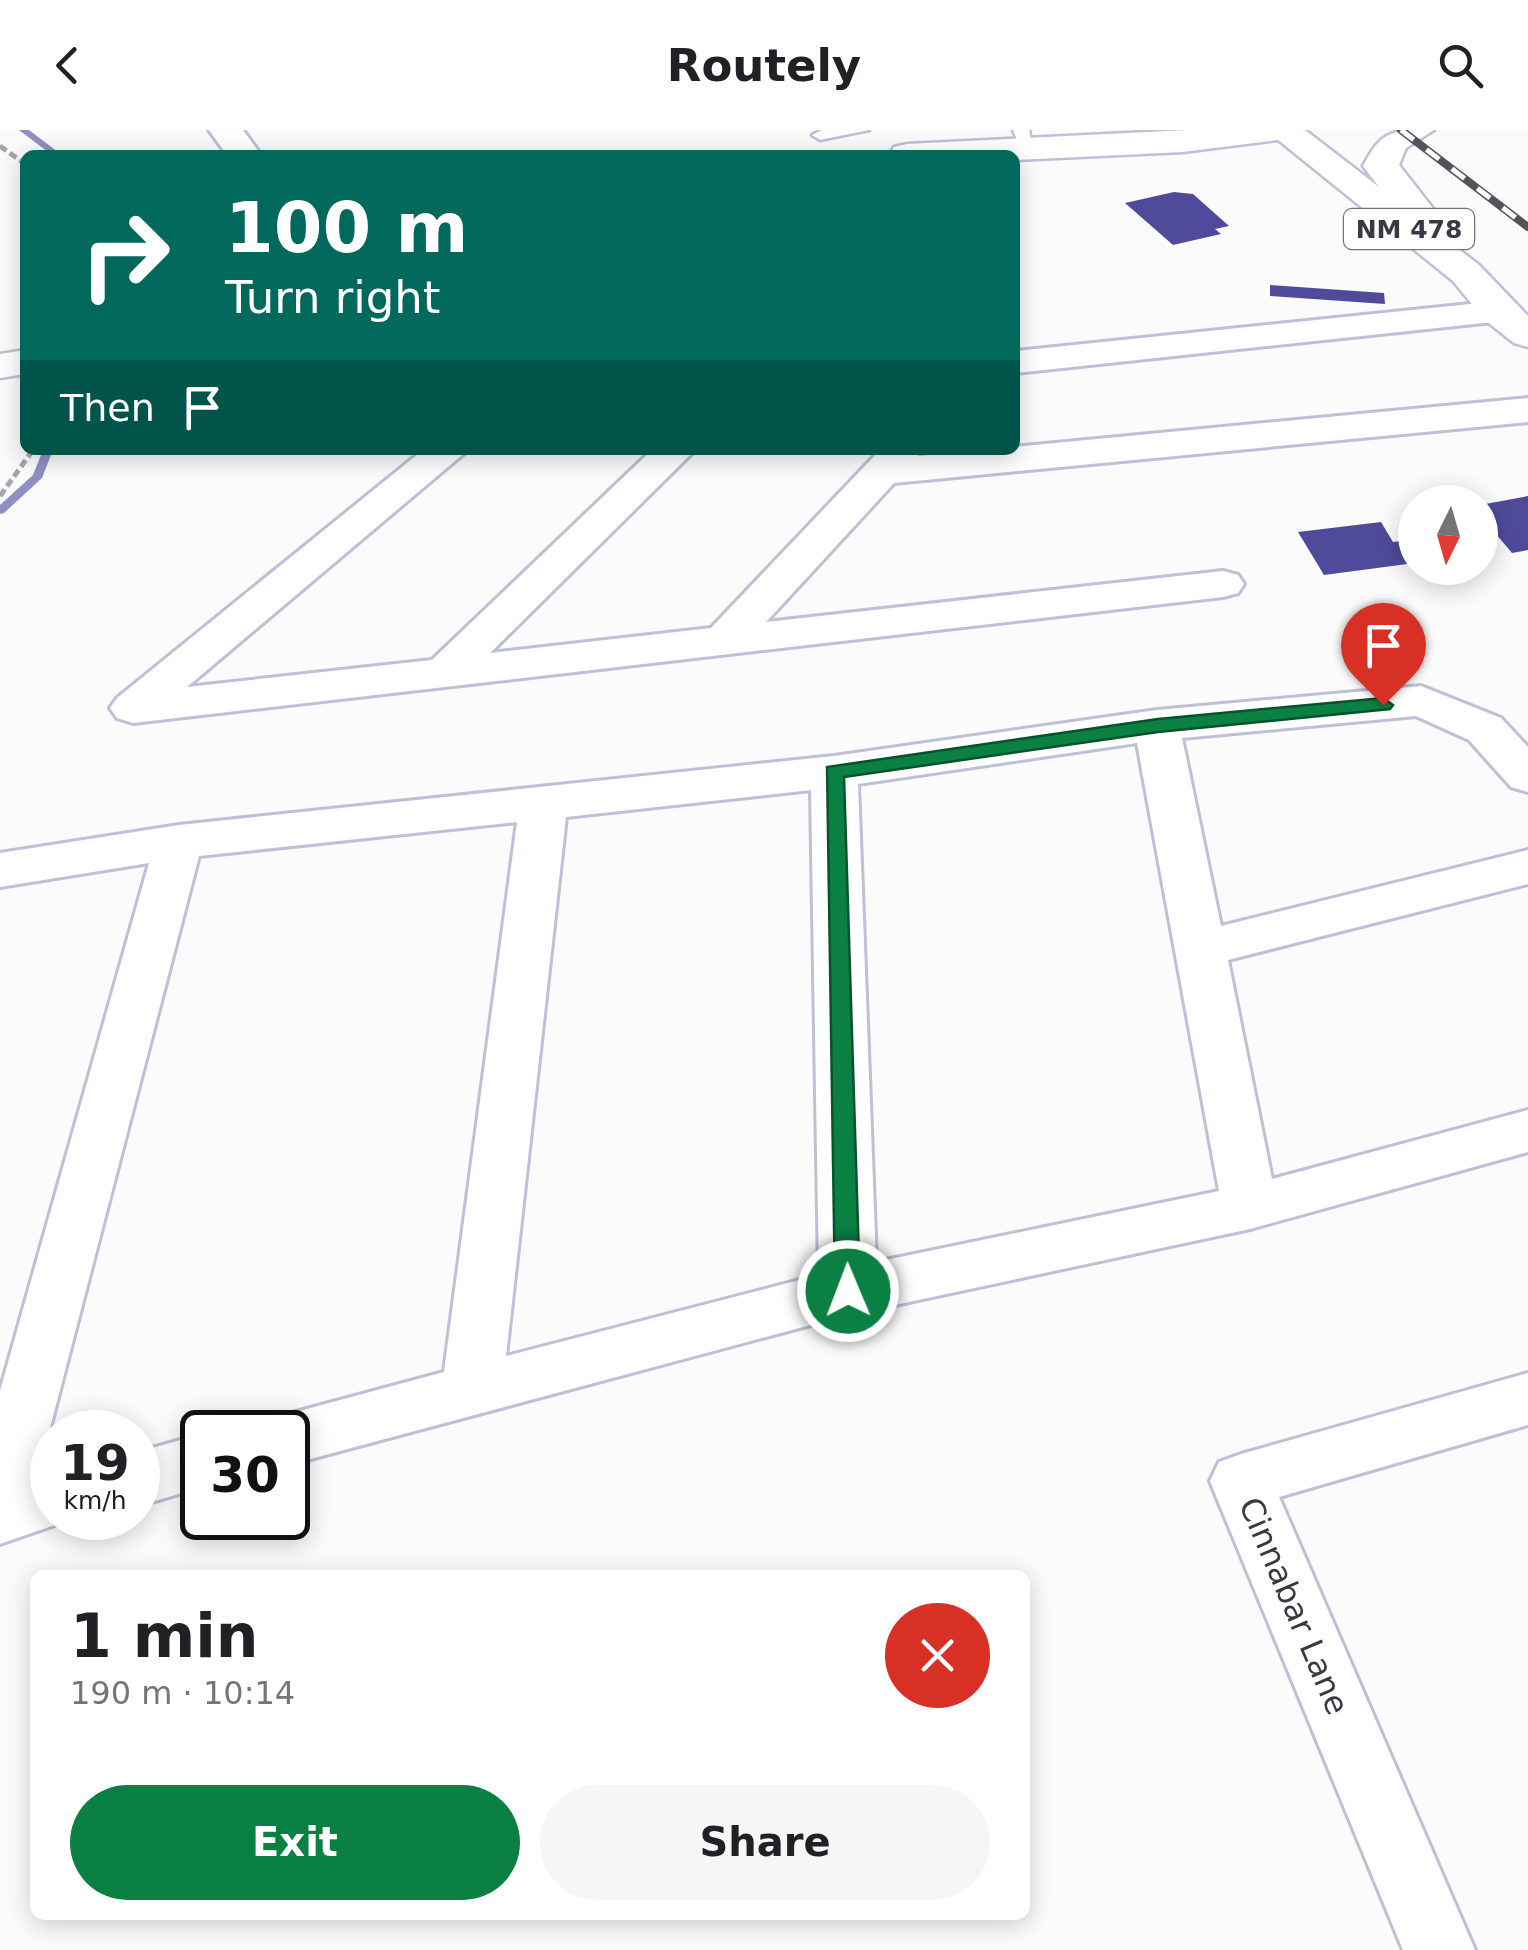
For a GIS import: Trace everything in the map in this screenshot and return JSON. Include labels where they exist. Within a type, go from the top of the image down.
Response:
[{"type":"main road","points":[[941,150],[1024,138],[1183,141],[1281,130]]},
{"type":"main road","name":"NM 478","points":[[1281,130],[1466,274],[1514,324]]},
{"type":"main road","points":[[1416,130],[1391,142],[1381,166],[1466,274]]},
{"type":"street","points":[[1020,362],[1514,324]]},
{"type":"street","points":[[1020,451],[1528,410]]},
{"type":"street","points":[[442,455],[132,708],[1223,584]]},
{"type":"street","points":[[440,676],[670,455]]},
{"type":"street","points":[[722,643],[892,461],[967,455]]},
{"type":"street","points":[[0,870],[179,842],[834,772],[1158,726],[1421,702],[1485,730],[1528,776]]},
{"type":"street","points":[[1158,726],[1250,1206]]},
{"type":"street","points":[[834,772],[848,1291]]},
{"type":"street","points":[[472,1389],[544,801]]},
{"type":"street","points":[[0,1501],[179,842]]},
{"type":"street","points":[[1201,949],[1528,867]]},
{"type":"street","points":[[310,1432],[848,1291],[1250,1206],[1528,1131]]},
{"type":"street","name":"Cinnabar Lane","points":[[1439,1950],[1242,1481],[1528,1399]]},
{"type":"street","points":[[0,1516],[30,1508]]},
{"type":"lane","points":[[817,132],[860,130]]},
{"type":"path","points":[[0,496],[29,455]]},
{"type":"building","points":[[1174,192],[1193,194],[1229,226],[1215,229],[1221,234],[1173,245],[1125,203]]},
{"type":"building","points":[[1270,285],[1384,293],[1385,304],[1270,296]]},
{"type":"building","points":[[1528,496],[1528,550],[1512,553],[1498,536],[1498,502]]},
{"type":"building","points":[[1381,522],[1393,542],[1398,541],[1398,565],[1324,575],[1298,532]]},
{"type":"waterway","points":[[23,130],[51,150]]},
{"type":"waterway","points":[[0,511],[38,476],[46,455]]},
{"type":"railway","points":[[1401,130],[1528,227]]},
{"type":"route","points":[[848,1291],[834,772],[1158,726],[1383,705]]}]
